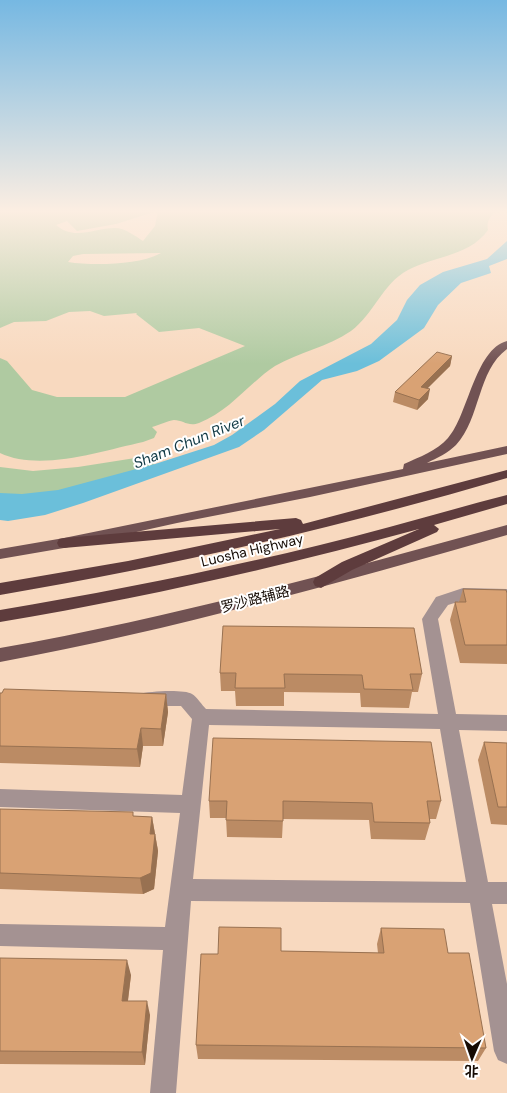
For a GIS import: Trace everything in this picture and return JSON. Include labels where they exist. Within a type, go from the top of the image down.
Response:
[{"type":"highway","name":"Luosha Highway","points":[[0,589],[105,572],[208,551],[350,518],[507,474]]},
{"type":"highway","name":"Luosha Highway","points":[[0,616],[98,600],[219,575],[362,540],[507,499]]},
{"type":"highway","points":[[321,582],[347,566],[486,505]]},
{"type":"highway","points":[[64,542],[350,518]]},
{"type":"main road","points":[[390,477],[443,449],[455,438],[494,354],[507,344]]},
{"type":"main road","points":[[0,554],[390,477],[507,450]]},
{"type":"main road","name":"罗沙路辅路","points":[[0,655],[136,628],[321,582],[507,530]]},
{"type":"street","points":[[507,595],[463,594],[442,601],[430,619],[507,1051]]},
{"type":"street","points":[[127,699],[186,699],[201,717],[180,890],[162,1093]]},
{"type":"street","points":[[201,717],[507,723]]},
{"type":"street","points":[[0,798],[191,804]]},
{"type":"street","points":[[180,890],[507,893]]},
{"type":"street","points":[[0,935],[175,939]]},
{"type":"green space","points":[[0,262],[116,264],[129,262],[428,262],[408,270],[391,283],[366,316],[351,331],[342,337],[275,366],[229,405],[210,418],[195,424],[177,420],[169,421],[152,427],[157,432],[154,438],[71,458],[33,461],[0,453],[0,358],[7,361],[32,390],[57,397],[125,397],[245,346],[199,328],[159,332],[137,313],[104,316],[90,311],[69,312],[46,321],[14,322],[0,328]]},
{"type":"green space","points":[[148,456],[157,469],[0,509],[0,467],[33,471],[78,467]]},
{"type":"water","points":[[477,262],[499,262],[489,266],[491,273],[461,283],[438,305],[424,328],[379,361],[357,371],[322,380],[264,430],[239,447],[45,515],[8,521],[0,520],[0,493],[22,494],[58,490],[155,464],[214,445],[232,435],[275,404],[300,381],[371,344],[397,320],[407,300],[420,285],[443,272]]},
{"type":"building","points":[[437,352],[452,356],[421,387],[430,389],[419,400],[395,392]]},
{"type":"building","points":[[463,589],[506,590],[507,645],[465,645],[455,602],[466,602]]},
{"type":"building","points":[[223,626],[414,628],[422,674],[410,674],[413,690],[364,689],[362,675],[284,674],[285,688],[235,688],[236,673],[220,673]]},
{"type":"building","points":[[4,689],[166,694],[161,729],[141,728],[137,749],[0,746],[0,693]]},
{"type":"building","points":[[213,738],[431,742],[441,801],[427,801],[430,823],[374,822],[372,803],[283,801],[283,821],[226,820],[227,801],[209,801]]},
{"type":"building","points":[[484,742],[507,743],[507,807],[498,807]]},
{"type":"building","points":[[0,809],[133,812],[133,816],[152,817],[150,834],[155,834],[151,873],[140,878],[0,873]]},
{"type":"building","points":[[219,927],[281,928],[281,951],[384,953],[381,928],[444,929],[448,953],[469,953],[486,1048],[196,1045],[201,954],[218,954]]},
{"type":"building","points":[[0,958],[127,960],[122,1001],[147,1001],[142,1052],[0,1051]]},
{"type":"water label","name":"Sham Chun River","points":[[189,442]]}]
